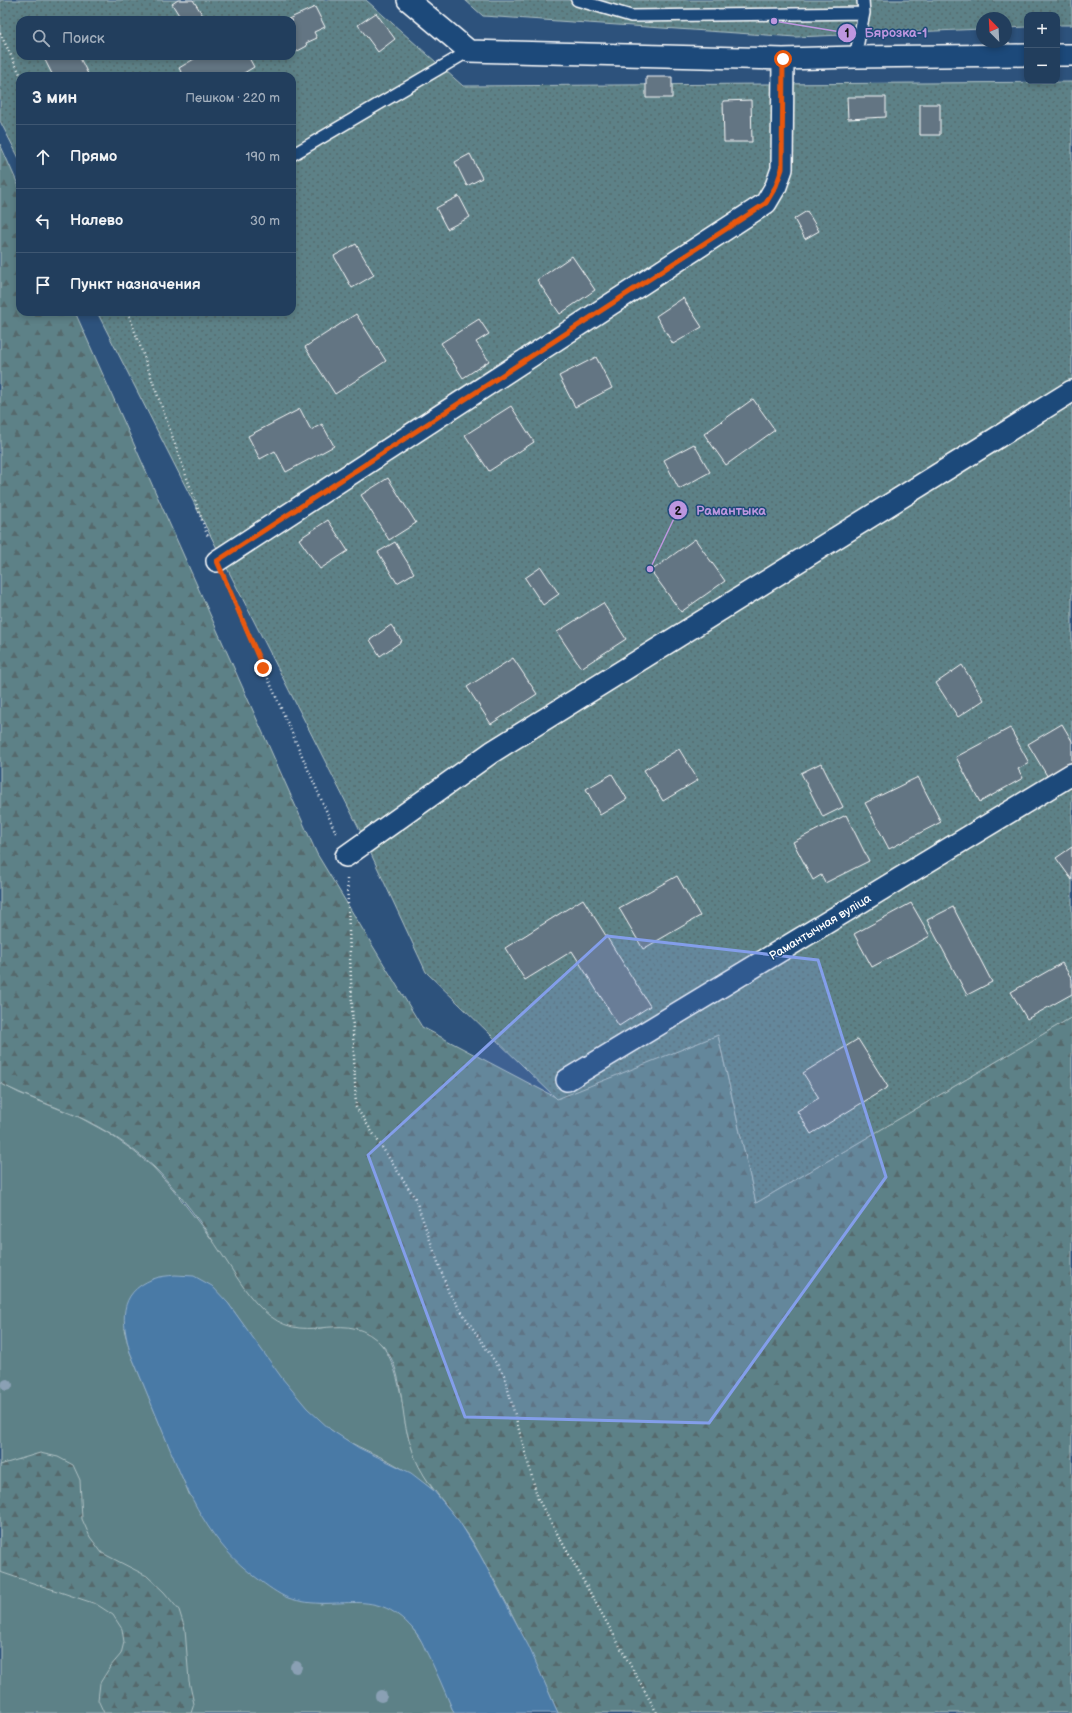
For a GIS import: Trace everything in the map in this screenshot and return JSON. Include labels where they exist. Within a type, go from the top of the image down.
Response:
[{"type":"street","points":[[408,0],[470,51],[783,59],[1024,55]]},
{"type":"street","points":[[1060,55],[1072,55]]},
{"type":"street","points":[[217,561],[766,203],[776,186],[782,169],[783,59]]},
{"type":"street","points":[[346,856],[492,752],[1072,391]]},
{"type":"street","name":"Рамантычная вуліца","points":[[567,1080],[1072,774]]},
{"type":"lane","points":[[577,0],[631,16],[864,13]]},
{"type":"lane","points":[[855,57],[864,13],[863,0]]},
{"type":"lane","points":[[296,153],[470,51]]},
{"type":"path","points":[[0,33],[19,72]]},
{"type":"path","points":[[129,316],[217,561],[346,856],[356,1107],[414,1198],[449,1293],[504,1375],[538,1498],[658,1713]]},
{"type":"highlighted area","points":[[607,936],[818,960],[886,1177],[709,1423],[465,1417],[368,1155]]},
{"type":"green space","points":[[0,0],[366,0],[463,86],[1024,82],[1024,84],[1060,84],[1060,82],[1072,82],[1072,1017],[756,1203],[718,1035],[557,1099],[426,972],[358,826],[99,316],[296,316],[296,72],[16,72],[16,152],[0,121]]},
{"type":"green space","points":[[465,0],[1072,0],[1072,25],[1060,25],[1060,12],[1024,12],[1024,27],[1012,28],[1012,12],[976,12],[976,29],[796,37],[483,16]]},
{"type":"green space","points":[[0,144],[16,180],[16,316],[77,316],[317,854],[422,1027],[557,1098],[718,1035],[756,1203],[1072,1017],[1072,1713],[558,1713],[512,1613],[491,1574],[464,1529],[429,1483],[419,1467],[407,1432],[398,1376],[389,1355],[383,1346],[369,1334],[355,1328],[299,1328],[285,1325],[270,1316],[256,1303],[244,1288],[182,1198],[164,1177],[137,1152],[99,1127],[19,1093],[0,1083]]},
{"type":"green space","points":[[0,1083],[19,1093],[79,1117],[108,1133],[131,1149],[153,1167],[173,1189],[213,1241],[315,1329],[345,1325],[354,1327],[365,1331],[382,1345],[388,1354],[399,1385],[409,1440],[421,1469],[433,1490],[393,1463],[344,1439],[317,1418],[289,1388],[228,1303],[124,1329],[130,1352],[190,1496],[320,1604],[364,1601],[378,1604],[393,1611],[406,1622],[417,1635],[426,1650],[435,1666],[454,1713],[0,1713]]},
{"type":"green space","points":[[40,1453],[58,1457],[73,1465],[80,1480],[82,1519],[90,1537],[102,1553],[147,1576],[164,1592],[179,1610],[185,1629],[189,1681],[194,1704],[191,1713],[104,1713],[98,1700],[100,1683],[110,1667],[121,1654],[124,1642],[122,1629],[113,1615],[96,1604],[0,1572],[0,1465]]},
{"type":"water","points":[[175,1275],[194,1276],[212,1286],[228,1303],[282,1378],[307,1408],[331,1430],[359,1448],[411,1473],[433,1490],[459,1521],[480,1555],[529,1647],[558,1713],[454,1713],[437,1673],[420,1639],[402,1618],[387,1608],[372,1604],[356,1602],[307,1602],[288,1598],[276,1592],[258,1579],[226,1550],[202,1517],[184,1481],[130,1352],[127,1341],[124,1319],[125,1310],[128,1300],[133,1292],[141,1285],[153,1279]]},
{"type":"building","points":[[178,0],[193,0],[203,16],[180,16],[172,4]]},
{"type":"building","points":[[315,7],[325,27],[314,32],[317,38],[306,43],[307,46],[296,52],[296,16]]},
{"type":"building","points":[[376,13],[395,39],[378,52],[358,25]]},
{"type":"building","points":[[45,60],[81,60],[87,72],[51,72]]},
{"type":"building","points":[[192,60],[250,60],[254,67],[246,72],[181,72],[179,68]]},
{"type":"building","points":[[646,77],[672,77],[672,98],[646,98]]},
{"type":"building","points":[[847,97],[886,97],[886,117],[848,119]]},
{"type":"building","points":[[751,100],[752,142],[724,142],[723,101]]},
{"type":"building","points":[[920,104],[940,104],[940,135],[920,135]]},
{"type":"building","points":[[470,154],[482,178],[467,186],[455,162]]},
{"type":"building","points":[[459,196],[470,217],[447,229],[436,208]]},
{"type":"building","points":[[807,211],[819,231],[805,239],[794,219]]},
{"type":"building","points":[[356,244],[374,275],[352,288],[334,256]]},
{"type":"building","points":[[572,256],[595,290],[560,314],[537,280]]},
{"type":"building","points":[[683,298],[702,327],[673,344],[656,316]]},
{"type":"building","points":[[356,314],[386,361],[335,394],[305,347]]},
{"type":"building","points":[[479,319],[489,334],[476,342],[489,361],[463,378],[441,343]]},
{"type":"building","points":[[596,357],[612,388],[575,407],[559,376]]},
{"type":"building","points":[[753,399],[775,430],[726,465],[704,434]]},
{"type":"building","points":[[511,406],[534,442],[489,471],[465,435]]},
{"type":"building","points":[[300,409],[311,430],[322,424],[334,446],[286,472],[275,451],[260,459],[248,436]]},
{"type":"building","points":[[694,444],[710,472],[679,489],[664,460]]},
{"type":"building","points":[[388,478],[416,523],[389,540],[361,495]]},
{"type":"building","points":[[328,520],[348,551],[320,569],[299,539]]},
{"type":"building","points":[[695,539],[725,581],[681,612],[651,571]]},
{"type":"building","points":[[395,542],[414,573],[397,583],[378,552]]},
{"type":"building","points":[[541,567],[559,594],[543,605],[525,578]]},
{"type":"building","points":[[603,603],[626,639],[581,668],[557,632]]},
{"type":"building","points":[[391,625],[402,641],[380,656],[370,640]]},
{"type":"building","points":[[513,658],[537,694],[491,724],[467,687]]},
{"type":"building","points":[[962,665],[984,700],[958,717],[936,683]]},
{"type":"building","points":[[1062,724],[1072,741],[1072,765],[1049,779],[1028,744]]},
{"type":"building","points":[[1010,728],[1029,763],[1018,769],[1023,778],[980,802],[956,757]]},
{"type":"building","points":[[679,749],[698,780],[663,801],[644,770]]},
{"type":"building","points":[[821,763],[843,807],[823,817],[801,773]]},
{"type":"building","points":[[612,774],[627,799],[600,815],[586,789]]},
{"type":"building","points":[[918,777],[941,822],[889,849],[865,803]]},
{"type":"building","points":[[846,815],[869,861],[825,883],[821,875],[813,880],[793,842]]},
{"type":"building","points":[[1072,847],[1072,880],[1056,858]]},
{"type":"building","points":[[677,876],[700,916],[643,949],[619,908]]},
{"type":"building","points":[[583,899],[650,1006],[619,1026],[572,951],[525,980],[505,948]]},
{"type":"building","points":[[911,903],[930,936],[872,967],[854,934]]},
{"type":"building","points":[[953,907],[992,982],[967,995],[927,920]]},
{"type":"building","points":[[1062,963],[1072,979],[1072,994],[1027,1019],[1011,992]]},
{"type":"building","points":[[858,1039],[888,1087],[811,1134],[797,1111],[819,1098],[803,1073]]},
{"type":"place","name":"Бярозка-1","points":[[774,21]]},
{"type":"place","name":"Рамантыка","points":[[650,569]]},
{"type":"route","points":[[263,668],[217,561],[766,203],[776,186],[782,169],[783,59]]}]
